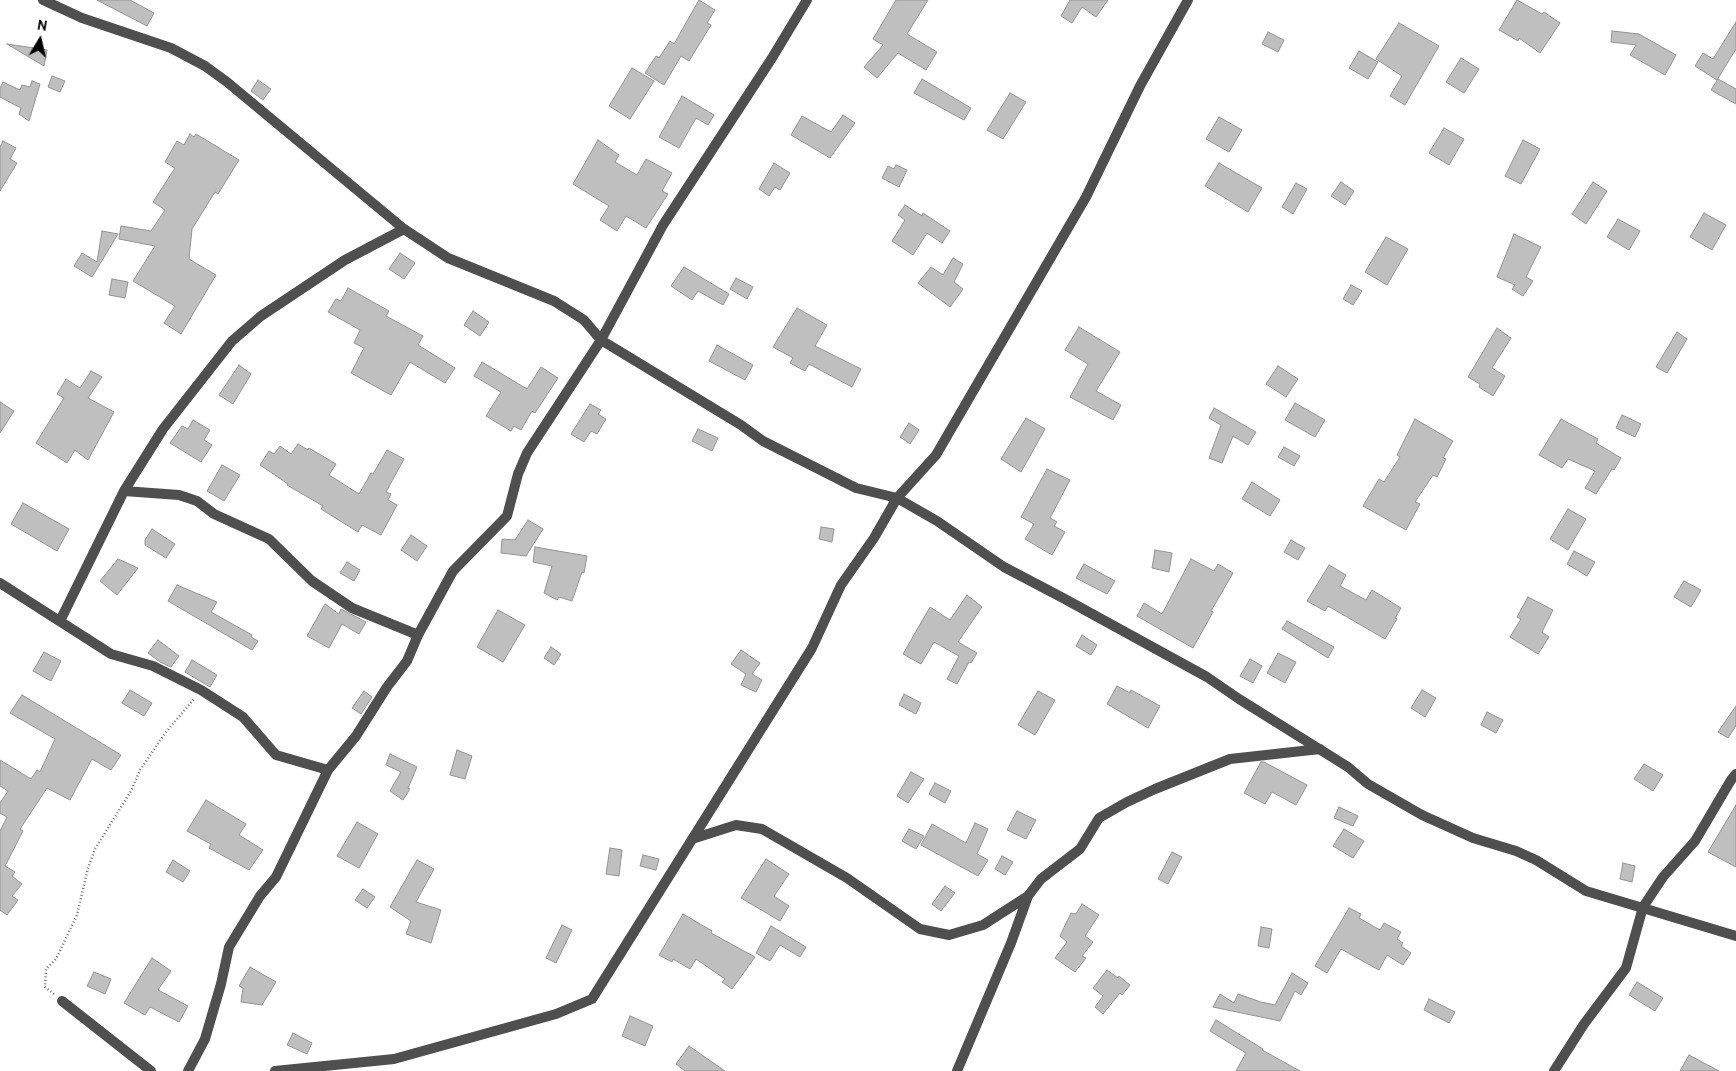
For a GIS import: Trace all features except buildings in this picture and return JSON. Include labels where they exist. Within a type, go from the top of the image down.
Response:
[{"type":"street","points":[[43,0],[82,18],[171,48],[205,66],[227,82],[404,229],[448,258],[554,301],[584,320],[601,340],[741,425],[763,441],[856,488],[897,498],[937,521],[1004,567],[1208,677],[1239,699],[1348,767],[1368,784],[1422,815],[1473,838],[1516,851],[1536,860],[1586,891],[1736,936]]},
{"type":"street","points":[[188,1071],[205,1039],[221,984],[229,947],[260,896],[276,877],[328,770],[356,736],[407,661],[418,635],[452,571],[507,516],[518,474],[527,453],[601,340],[663,226],[808,0]]},
{"type":"street","points":[[275,1071],[394,1059],[556,1014],[592,999],[812,648],[841,585],[874,538],[897,498],[936,455],[1086,197],[1140,86],[1188,0]]},
{"type":"street","points":[[60,621],[124,490],[163,429],[232,341],[261,316],[345,260],[404,229]]},
{"type":"street","points":[[124,490],[179,495],[198,501],[214,514],[269,540],[312,581],[352,608],[418,635]]},
{"type":"street","points":[[0,583],[111,654],[153,666],[201,690],[243,717],[276,755],[328,770]]},
{"type":"street","points":[[957,1071],[1011,943],[1028,896],[1041,879],[1080,849],[1099,818],[1126,802],[1230,759],[1320,749]]},
{"type":"street","points":[[1554,1071],[1584,1024],[1626,968],[1643,907],[1663,877],[1695,841],[1736,774]]},
{"type":"street","points":[[692,839],[736,825],[762,829],[847,878],[920,929],[949,935],[983,925],[1028,896]]},
{"type":"street","points":[[62,1001],[151,1071]]},
{"type":"path","points":[[62,1001],[45,987],[46,969],[56,959],[77,915],[88,868],[95,849],[131,791],[140,770],[166,732],[201,690]]}]
